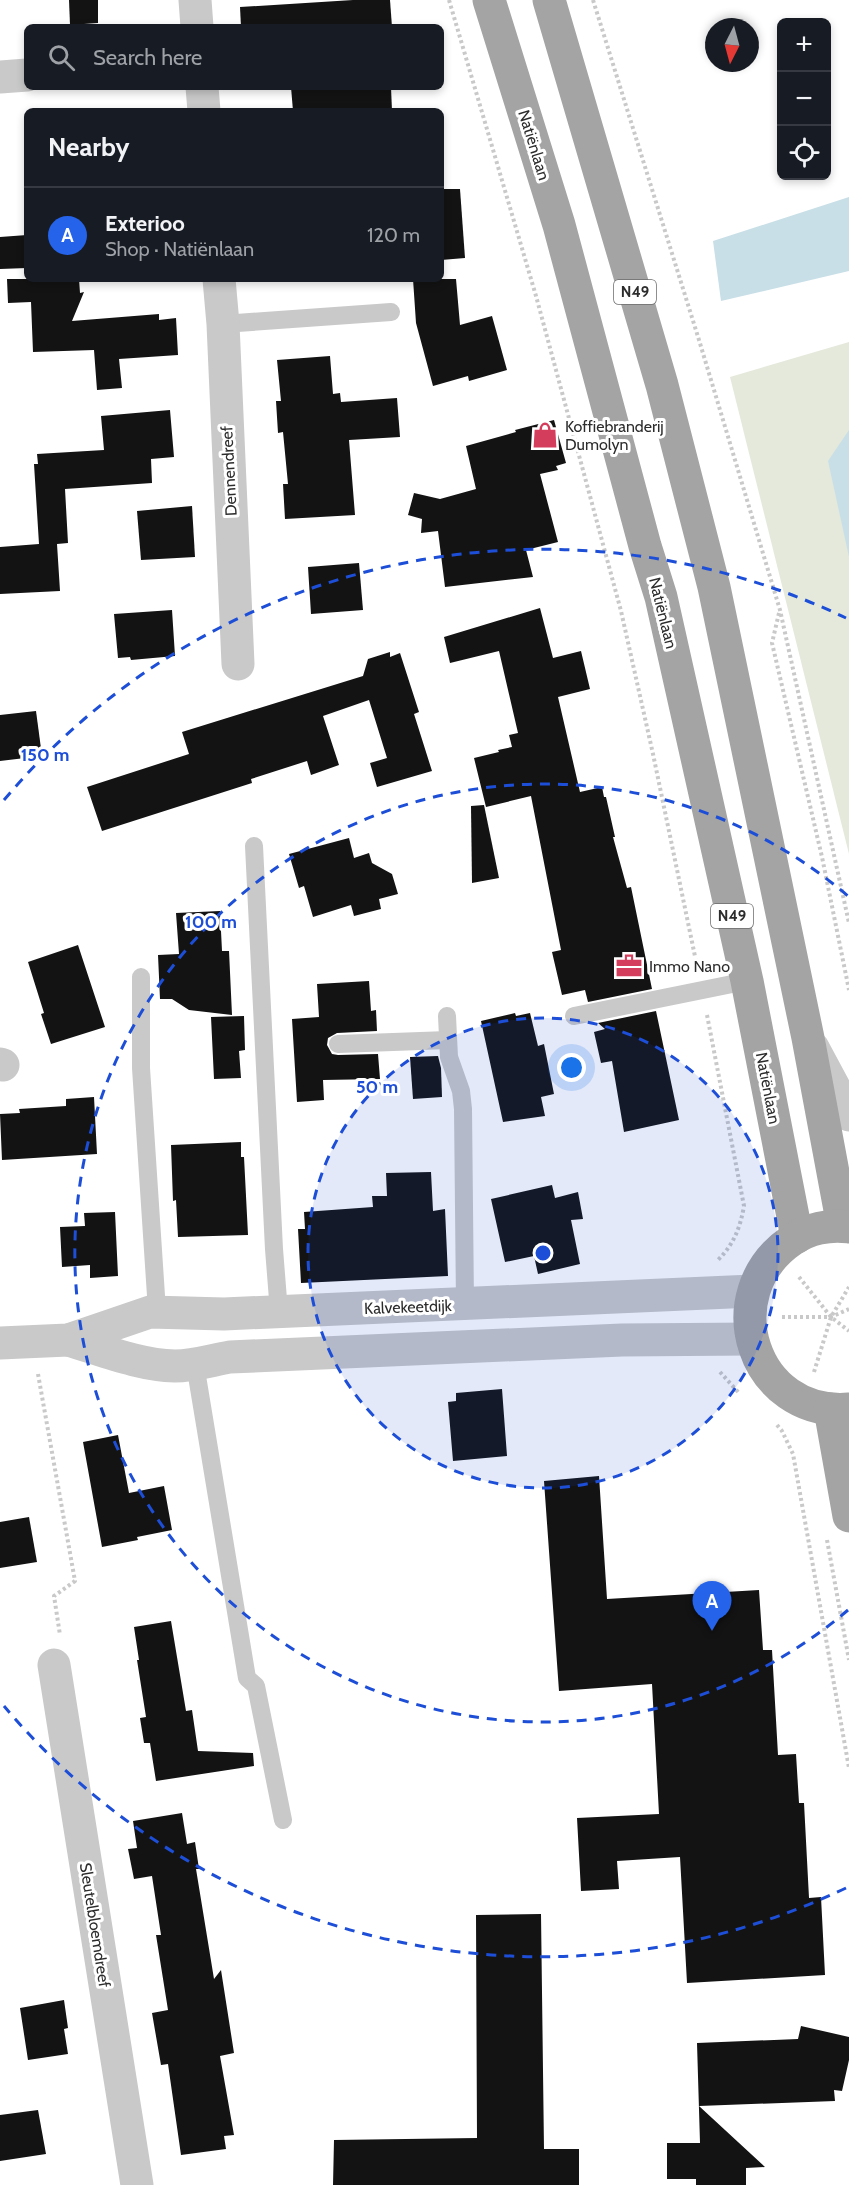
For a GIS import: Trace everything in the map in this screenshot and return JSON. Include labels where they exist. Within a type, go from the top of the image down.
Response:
[{"type":"main road","name":"Natiënlaan","points":[[489,0],[559,225],[645,546],[661,597],[747,981],[797,1237]]},
{"type":"main road","name":"N49","points":[[549,0],[662,385],[714,586],[846,1226],[812,1230],[782,1247],[769,1260],[760,1274],[749,1307],[751,1339],[759,1359],[771,1378],[788,1393],[808,1403],[839,1409],[849,1516]]},
{"type":"street","points":[[195,0],[197,24]]},
{"type":"street","points":[[0,76],[24,75]]},
{"type":"street","points":[[202,90],[204,108]]},
{"type":"street","name":"Dennendreef","points":[[219,282],[238,664]]},
{"type":"street","points":[[808,1038],[849,1115]]},
{"type":"street","name":"Kalvekeetdijk","points":[[68,1340],[157,1311],[224,1314],[753,1291]]},
{"type":"street","name":"Kalvekeetdijk","points":[[0,1343],[68,1340],[150,1363],[173,1366],[242,1356],[622,1340],[751,1339]]},
{"type":"street","name":"Sleutelbloemdreef","points":[[54,1665],[137,2185]]},
{"type":"lane","points":[[223,324],[391,312]]},
{"type":"lane","points":[[254,846],[279,1312]]},
{"type":"lane","points":[[141,977],[141,1068],[157,1311]]},
{"type":"lane","points":[[574,1016],[747,981]]},
{"type":"lane","points":[[447,1016],[449,1058],[461,1091],[463,1109],[465,1304]]},
{"type":"lane","points":[[338,1044],[448,1040]]},
{"type":"lane","points":[[195,1364],[247,1678],[256,1686],[283,1820]]},
{"type":"path","points":[[449,0],[536,296],[621,611],[656,765],[744,1206],[740,1229],[730,1249],[713,1265]]},
{"type":"path","points":[[593,0],[780,610],[849,923]]},
{"type":"path","points":[[780,610],[772,643],[822,857],[849,990]]},
{"type":"path","points":[[794,1270],[831,1317],[849,1331]]},
{"type":"path","points":[[811,1380],[831,1317],[849,1287]]},
{"type":"path","points":[[775,1317],[831,1317],[849,1310]]},
{"type":"path","points":[[32,1341],[75,1581],[54,1596],[60,1633],[54,1665]]},
{"type":"path","points":[[715,1367],[745,1398]]},
{"type":"path","points":[[771,1420],[782,1431],[793,1454],[849,1768]]},
{"type":"path","points":[[826,1538],[849,1660]]},
{"type":"shaded area","points":[[849,342],[849,854],[730,377]]},
{"type":"water","points":[[849,197],[849,271],[721,301],[713,241]]},
{"type":"water","points":[[849,430],[849,557],[828,461]]},
{"type":"building","points":[[69,0],[98,0],[98,23],[70,24]]},
{"type":"building","points":[[390,0],[392,24],[241,24],[240,7]]},
{"type":"building","points":[[291,90],[391,90],[392,108],[293,108]]},
{"type":"building","points":[[444,189],[460,189],[465,258],[444,260]]},
{"type":"building","points":[[24,235],[24,268],[0,269],[0,237]]},
{"type":"building","points":[[7,279],[24,279],[24,282],[79,282],[80,293],[84,292],[72,321],[159,314],[159,320],[176,318],[178,355],[119,359],[122,388],[97,390],[94,350],[33,352],[31,302],[8,303]]},
{"type":"building","points":[[444,279],[456,279],[460,325],[492,316],[507,370],[469,381],[468,376],[433,386],[416,323],[413,282],[444,282]]},
{"type":"building","points":[[330,356],[333,394],[340,393],[341,402],[397,398],[400,437],[349,440],[355,515],[285,519],[283,484],[288,484],[283,432],[278,433],[276,401],[281,401],[277,360]]},
{"type":"building","points":[[170,410],[174,457],[151,459],[152,483],[65,489],[68,543],[57,544],[60,591],[0,594],[0,547],[39,544],[34,464],[38,464],[37,454],[104,450],[101,416]]},
{"type":"building","points":[[554,420],[566,463],[556,466],[558,470],[540,474],[558,542],[526,550],[533,577],[445,587],[438,531],[421,533],[422,519],[408,515],[414,493],[440,499],[476,489],[466,446]]},
{"type":"building","points":[[192,506],[195,557],[141,560],[137,511]]},
{"type":"building","points":[[359,563],[363,610],[311,614],[308,567]]},
{"type":"building","points":[[540,608],[553,658],[581,651],[590,689],[558,697],[580,792],[602,787],[604,797],[606,797],[615,837],[613,837],[627,888],[631,887],[652,989],[588,1002],[585,990],[562,995],[552,952],[561,950],[531,796],[486,807],[474,758],[512,747],[509,735],[518,733],[499,651],[450,663],[444,637]]},
{"type":"building","points":[[172,610],[175,656],[131,660],[130,657],[118,658],[114,614]]},
{"type":"building","points":[[390,652],[390,657],[400,653],[419,712],[414,714],[432,771],[377,787],[370,763],[387,758],[369,700],[323,716],[339,765],[311,775],[307,761],[251,779],[252,783],[102,831],[87,787],[189,754],[182,732],[363,676],[368,659]]},
{"type":"building","points":[[36,711],[42,756],[0,761],[0,715]]},
{"type":"building","points":[[484,805],[499,878],[472,883],[471,806]]},
{"type":"building","points":[[349,838],[354,858],[369,853],[372,863],[392,874],[398,894],[379,899],[381,909],[354,916],[351,905],[313,917],[304,886],[299,888],[289,854]]},
{"type":"building","points":[[220,911],[222,951],[229,951],[232,1015],[189,1010],[172,999],[160,999],[158,955],[179,954],[176,913]]},
{"type":"building","points":[[78,945],[105,1027],[51,1044],[28,962]]},
{"type":"building","points":[[369,981],[371,1011],[376,1010],[377,1031],[337,1033],[328,1038],[327,1045],[332,1054],[378,1054],[380,1079],[323,1080],[324,1100],[297,1102],[292,1019],[319,1017],[317,984]]},
{"type":"building","points":[[656,1011],[679,1120],[624,1132],[612,1061],[601,1063],[594,1032],[605,1029],[598,1023]]},
{"type":"building","points":[[515,1013],[516,1016],[530,1013],[538,1046],[544,1044],[554,1094],[541,1097],[545,1116],[503,1122],[481,1021]]},
{"type":"building","points":[[244,1016],[245,1050],[239,1051],[241,1078],[214,1079],[211,1017]]},
{"type":"building","points":[[438,1056],[441,1068],[442,1097],[413,1099],[410,1057]]},
{"type":"building","points":[[94,1097],[97,1154],[2,1160],[0,1114],[20,1113],[19,1109],[66,1106],[66,1099]]},
{"type":"building","points":[[241,1142],[241,1157],[244,1157],[248,1235],[178,1237],[176,1200],[173,1201],[171,1145]]},
{"type":"building","points":[[431,1172],[433,1211],[445,1209],[448,1276],[301,1283],[298,1229],[305,1229],[304,1212],[373,1207],[372,1196],[387,1196],[386,1173]]},
{"type":"building","points":[[552,1185],[555,1198],[578,1192],[583,1219],[571,1220],[580,1264],[538,1274],[534,1256],[505,1262],[491,1199]]},
{"type":"building","points":[[115,1212],[118,1276],[90,1278],[90,1265],[62,1267],[60,1227],[85,1226],[84,1213]]},
{"type":"building","points":[[502,1389],[507,1456],[453,1461],[448,1402],[456,1401],[456,1393]]},
{"type":"building","points":[[118,1435],[129,1493],[164,1486],[172,1530],[102,1547],[83,1442]]},
{"type":"building","points":[[599,1476],[607,1599],[759,1590],[763,1650],[772,1650],[778,1755],[796,1754],[799,1803],[804,1803],[809,1898],[821,1897],[825,1975],[687,1983],[680,1857],[617,1861],[619,1889],[581,1891],[577,1818],[659,1814],[652,1684],[559,1691],[544,1481]]},
{"type":"building","points":[[29,1517],[37,1562],[0,1568],[0,1522]]},
{"type":"building","points":[[171,1621],[186,1711],[192,1710],[198,1751],[253,1753],[254,1766],[156,1781],[150,1743],[144,1743],[140,1718],[146,1717],[134,1627]]},
{"type":"building","points":[[182,1813],[187,1844],[195,1842],[199,1869],[196,1869],[214,1979],[221,1970],[234,2053],[220,2056],[234,2135],[224,2136],[226,2149],[181,2155],[168,2064],[161,2065],[152,2013],[168,2010],[156,1935],[161,1935],[152,1876],[134,1879],[128,1849],[137,1848],[133,1821]]},
{"type":"building","points":[[541,1914],[544,2149],[579,2149],[579,2185],[333,2185],[334,2140],[477,2138],[476,1915]]},
{"type":"building","points":[[64,2000],[68,2028],[64,2029],[68,2054],[28,2060],[20,2008]]},
{"type":"building","points":[[801,2026],[849,2037],[849,2060],[842,2091],[834,2090],[835,2101],[699,2106],[765,2167],[746,2168],[746,2185],[696,2185],[696,2179],[667,2179],[667,2143],[700,2143],[697,2043],[798,2039]]},
{"type":"building","points":[[38,2110],[46,2154],[0,2161],[0,2115]]},
{"type":"place","name":"Koffiebranderij Dumolyn","points":[[545,435]]},
{"type":"place","name":"Immo Nano","points":[[629,966]]},
{"type":"place","name":"Exterioo","points":[[712,1631]]}]
